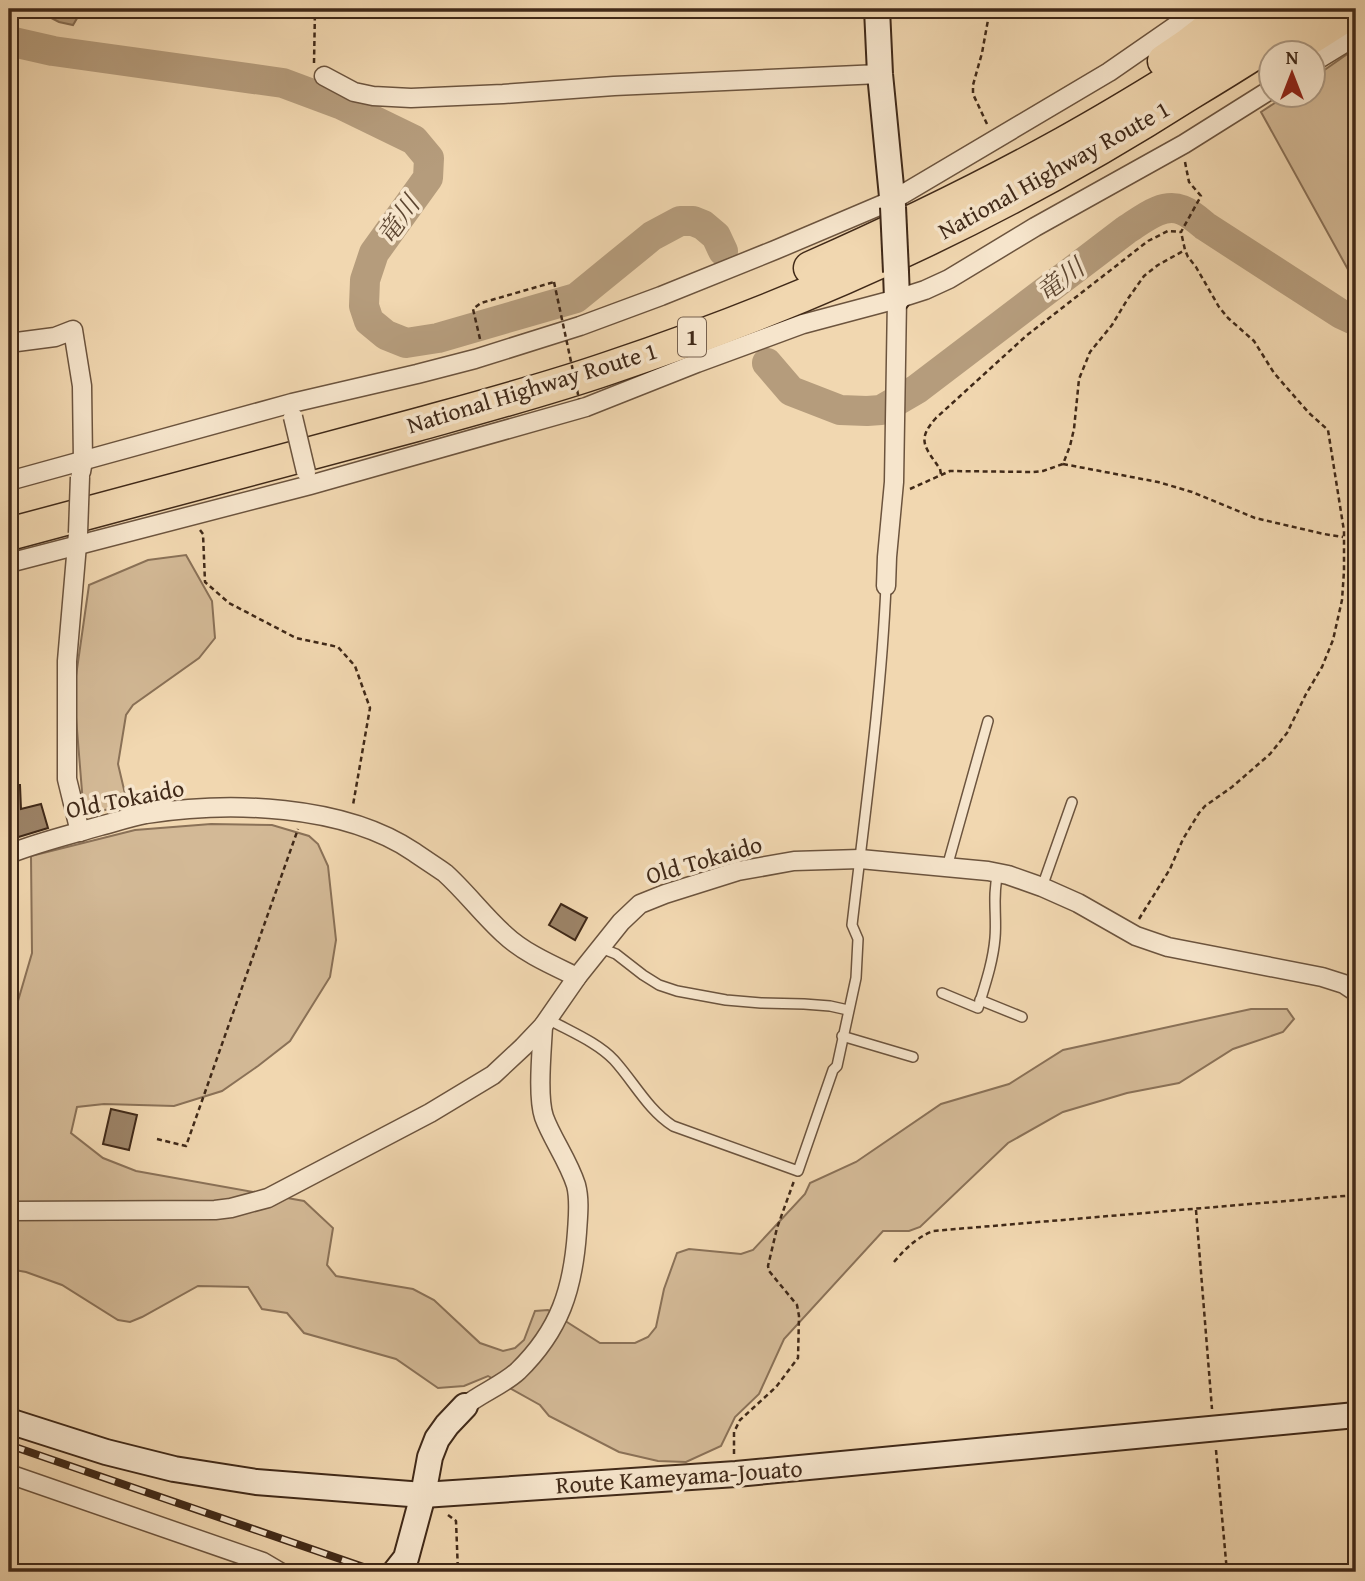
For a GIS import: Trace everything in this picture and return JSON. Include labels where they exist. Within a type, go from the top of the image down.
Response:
[{"type":"highway","points":[[1234,9],[1119,92],[952,192],[945,218],[984,225],[1178,118],[1256,71]]},
{"type":"highway","name":"National Highway Route 1","points":[[9,534],[545,388],[609,368],[807,293],[945,218],[1003,176],[1193,66],[1282,9]]},
{"type":"highway","name":"National Highway Route 1","points":[[9,512],[461,391],[604,347],[671,324],[945,218],[1012,198],[1143,123],[1321,9]]},
{"type":"highway","points":[[1309,38],[1356,9]]},
{"type":"main road","points":[[877,9],[880,74],[893,204],[897,299]]},
{"type":"main road","points":[[395,1572],[406,1558],[437,1438],[465,1406]]},
{"type":"main road","name":"Route Kameyama-Jouato","points":[[9,1421],[106,1452],[174,1469],[256,1482],[423,1495],[736,1474],[1356,1415]]},
{"type":"street","points":[[9,481],[81,469],[475,359],[580,326],[661,296],[893,204],[1109,72],[1200,9]]},
{"type":"street","points":[[1326,54],[1356,36]]},
{"type":"street","points":[[324,76],[354,92],[411,98],[880,74]]},
{"type":"street","points":[[9,563],[78,539],[193,514],[308,478],[586,407],[803,324],[925,290],[949,279],[1035,227],[1184,144],[1256,99]]},
{"type":"street","points":[[886,586],[896,421],[897,299]]},
{"type":"street","points":[[9,343],[55,337],[73,330],[82,386],[78,539],[67,661],[67,779],[80,832]]},
{"type":"street","points":[[293,410],[308,478]]},
{"type":"street","name":"Old Tokaido","points":[[9,854],[35,844],[144,814],[189,809],[237,808],[304,813],[355,823],[411,850],[445,874],[505,936],[577,977],[634,909],[665,894],[738,871],[794,861],[860,859],[947,867],[998,873],[1042,887],[1078,903],[1131,933],[1168,947],[1322,977],[1344,984],[1356,992]]},
{"type":"street","points":[[9,1211],[215,1210],[268,1198],[430,1113],[493,1075],[545,1023],[577,977]]},
{"type":"street","points":[[465,1406],[516,1373],[541,1346],[560,1314],[572,1278],[579,1201],[566,1160],[544,1117],[541,1103],[545,1023]]},
{"type":"street","points":[[9,1474],[263,1562],[280,1572]]},
{"type":"lane","points":[[545,1023],[593,1044],[612,1057],[638,1091],[673,1126],[798,1171],[833,1070],[837,1066],[856,978],[858,939],[852,925],[884,646],[886,586]]},
{"type":"lane","points":[[947,867],[988,721]]},
{"type":"lane","points":[[1042,887],[1072,802]]},
{"type":"lane","points":[[942,993],[978,1008],[995,943],[995,886],[998,873]]},
{"type":"lane","points":[[601,948],[616,954],[659,985],[677,992],[726,1000],[830,1006],[848,1010]]},
{"type":"lane","points":[[980,1000],[1022,1017]]},
{"type":"lane","points":[[842,1036],[913,1057]]},
{"type":"path","points":[[315,9],[314,73],[324,76]]},
{"type":"path","points":[[990,9],[973,94],[995,140]]},
{"type":"path","points":[[1131,933],[1170,869],[1195,818],[1205,806],[1270,754],[1287,733],[1322,667],[1333,640],[1342,600],[1344,537],[1328,430],[1275,373],[1254,341],[1228,318],[1185,250],[1181,231],[1201,197],[1189,182],[1184,144]]},
{"type":"path","points":[[1185,222],[1198,201]]},
{"type":"path","points":[[941,474],[924,445],[923,438],[936,418],[1026,336],[1148,241],[1168,231],[1181,231]]},
{"type":"path","points":[[1063,464],[1074,429],[1079,379],[1090,352],[1112,325],[1144,276],[1185,250]]},
{"type":"path","points":[[482,344],[473,309],[481,303],[554,282],[579,399]]},
{"type":"path","points":[[893,496],[950,471],[1033,472],[1063,464],[1158,482],[1192,492],[1255,519],[1344,537]]},
{"type":"path","points":[[193,514],[203,534],[205,582],[229,603],[296,638],[338,647],[355,666],[370,708],[351,814],[355,823]]},
{"type":"path","points":[[156,1139],[186,1146],[304,813]]},
{"type":"path","points":[[736,1474],[734,1432],[740,1420],[776,1387],[798,1358],[797,1305],[769,1271],[768,1266],[777,1228],[798,1171]]},
{"type":"path","points":[[894,1262],[920,1236],[933,1231],[1356,1195]]},
{"type":"path","points":[[1195,1210],[1227,1572]]},
{"type":"path","points":[[423,1495],[456,1521],[458,1572]]},
{"type":"shaded area","points":[[34,9],[88,9],[79,15],[73,25],[59,22]]},
{"type":"shaded area","points":[[1356,48],[1356,284],[1261,112],[1267,108],[1326,108],[1326,69]]},
{"type":"shaded area","points":[[186,555],[212,601],[215,638],[199,658],[133,705],[126,715],[118,764],[126,798],[117,807],[93,813],[83,804],[76,717],[76,676],[89,585],[148,560]]},
{"type":"shaded area","points":[[211,824],[272,825],[309,836],[318,844],[328,866],[336,940],[330,977],[290,1041],[222,1091],[174,1106],[104,1104],[77,1107],[71,1133],[103,1158],[136,1171],[304,1201],[333,1228],[327,1265],[336,1276],[413,1289],[434,1300],[480,1343],[503,1351],[515,1348],[524,1340],[535,1311],[548,1310],[600,1343],[635,1343],[648,1337],[656,1327],[664,1289],[677,1253],[689,1249],[741,1254],[753,1250],[805,1194],[810,1183],[856,1162],[941,1104],[1009,1084],[1063,1050],[1251,1009],[1287,1009],[1294,1019],[1283,1032],[1233,1049],[1179,1083],[1127,1093],[1063,1112],[1008,1143],[920,1227],[909,1231],[883,1231],[784,1339],[759,1394],[735,1417],[721,1446],[686,1462],[658,1461],[619,1452],[549,1416],[540,1405],[488,1376],[464,1386],[438,1388],[396,1359],[304,1333],[287,1313],[262,1309],[248,1287],[198,1286],[130,1322],[118,1320],[62,1285],[9,1269],[9,1024],[32,953],[31,856],[135,830]]},
{"type":"building","points":[[9,785],[20,785],[21,809],[41,804],[48,828],[12,839],[9,827]]},
{"type":"building","points":[[561,904],[587,918],[575,940],[549,925]]},
{"type":"building","points":[[111,1109],[137,1115],[129,1150],[103,1144]]},
{"type":"waterway","name":"竜川","points":[[9,41],[53,51],[283,83],[342,105],[414,140],[429,158],[428,178],[374,253],[365,280],[364,306],[369,321],[386,335],[406,343],[438,338],[576,298],[652,236],[680,221],[693,221],[703,225],[716,236],[723,251]]},
{"type":"waterway","name":"竜川","points":[[767,363],[791,391],[840,410],[881,410],[917,389],[1126,230],[1152,213],[1167,208],[1188,213],[1341,314],[1356,321]]},
{"type":"railway","points":[[9,1445],[378,1572]]}]
